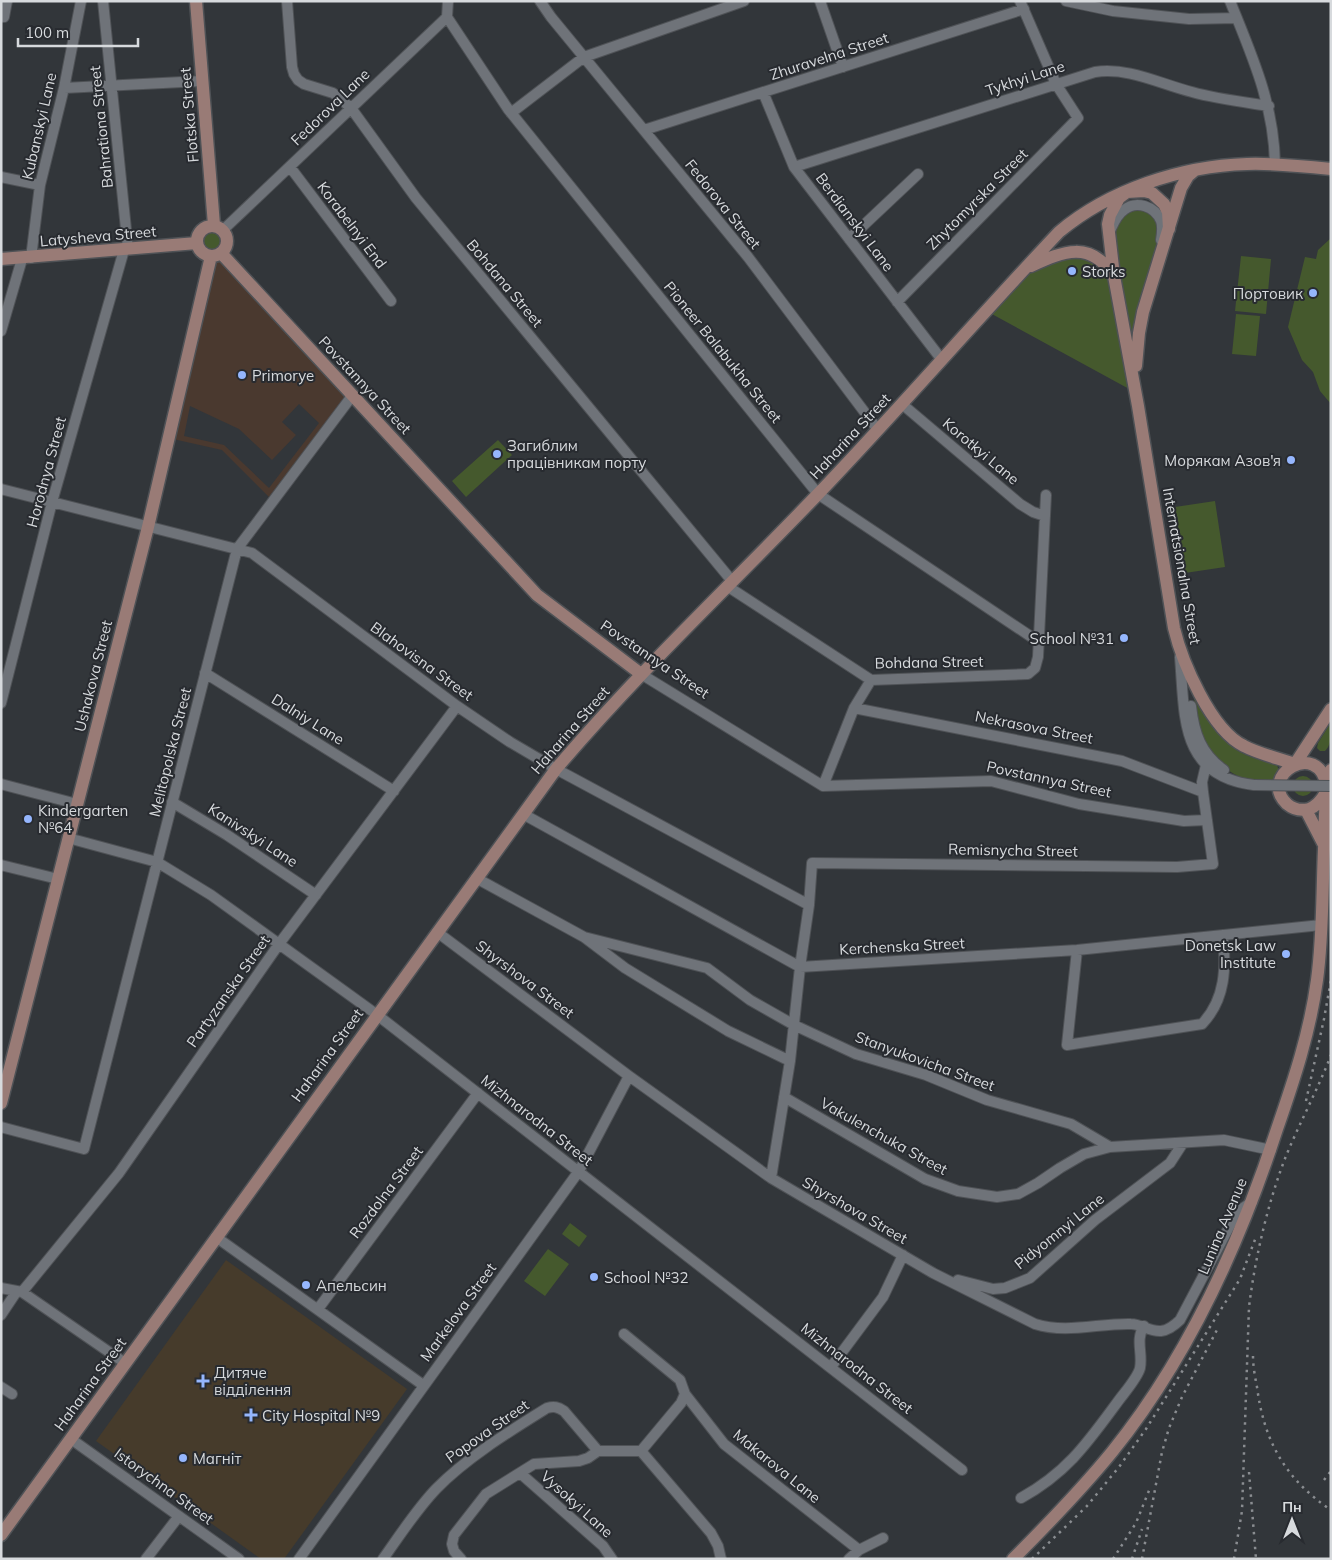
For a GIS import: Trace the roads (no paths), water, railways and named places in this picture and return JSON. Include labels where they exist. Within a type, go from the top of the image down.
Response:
[{"type":"street","points":[[4,17],[7,1]]},
{"type":"street","name":"Kubanskyi Lane","points":[[1,331],[27,258],[40,185],[64,88],[81,1]]},
{"type":"street","name":"Bahrationa Street","points":[[103,1],[126,250]]},
{"type":"street","name":"Flotska Street","points":[[196,1],[202,81],[219,228]]},
{"type":"street","name":"Bohdana Street","points":[[287,1],[292,66],[298,80],[338,96],[351,108],[416,198],[730,584],[871,680],[1028,674],[1035,668],[1039,642]]},
{"type":"street","points":[[446,17],[448,1]]},
{"type":"street","name":"Fedorova Street","points":[[540,1],[748,257],[878,430]]},
{"type":"street","points":[[511,113],[584,57],[744,1]]},
{"type":"street","points":[[820,1],[842,67]]},
{"type":"street","points":[[1066,1],[1113,11],[1179,18],[1237,18]]},
{"type":"street","points":[[1230,1],[1269,106],[1274,128],[1276,164]]},
{"type":"street","points":[[1022,5],[1056,84]]},
{"type":"street","name":"Zhuravelna Street","points":[[644,130],[842,67],[1022,5]]},
{"type":"street","name":"Fedorova Lane","points":[[219,228],[290,167],[446,17]]},
{"type":"street","name":"Pioneer Balabukha Street","points":[[446,17],[511,113],[818,494],[1039,642]]},
{"type":"street","name":"Tykhyi Lane","points":[[794,167],[1095,72],[1116,70],[1193,92],[1269,106]]},
{"type":"street","points":[[64,88],[202,81]]},
{"type":"street","name":"Zhytomyrska Street","points":[[897,302],[1078,118],[1056,84]]},
{"type":"street","name":"Berdianskyi Lane","points":[[763,92],[794,167],[942,360]]},
{"type":"street","name":"Haharina Street","points":[[1,1535],[376,1014],[556,769],[598,719],[818,494],[1059,232],[1092,208],[1127,192],[1160,179],[1195,170],[1230,165],[1276,164],[1331,169]]},
{"type":"street","name":"Korabelnyi End","points":[[290,167],[391,301]]},
{"type":"street","points":[[1138,406],[1136,357],[1143,312],[1181,188],[1188,176],[1195,170]]},
{"type":"street","points":[[849,239],[918,174]]},
{"type":"street","points":[[1,177],[40,185]]},
{"type":"street","points":[[1138,406],[1114,276],[1108,234],[1110,215],[1114,206],[1127,192],[1144,191],[1158,198],[1168,212],[1169,229]]},
{"type":"street","points":[[1108,234],[1118,215],[1127,208],[1144,206],[1154,211],[1158,215],[1162,226],[1154,276]]},
{"type":"street","points":[[203,228],[219,228],[227,236],[228,242],[225,249],[216,255],[204,254],[199,250],[197,243],[199,232],[203,228]]},
{"type":"street","name":"Latysheva Street","points":[[1,259],[197,243]]},
{"type":"street","name":"Horodnya Street","points":[[1,703],[52,502],[126,250]]},
{"type":"street","points":[[1024,269],[1066,252],[1077,252],[1099,259],[1108,266],[1114,276]]},
{"type":"street","name":"Povstannya Street","points":[[216,255],[352,396],[537,595],[641,674],[823,786],[983,780],[1079,804],[1184,821],[1207,820]]},
{"type":"street","name":"Ushakova Street","points":[[1,1103],[216,255]]},
{"type":"street","name":"Melitopolska Street","points":[[1,1127],[84,1148],[237,549],[352,396]]},
{"type":"street","name":"Korotkyi Lane","points":[[902,404],[1020,504],[1033,512],[1045,516]]},
{"type":"street","name":"Internatsionalna Street","points":[[1138,406],[1174,628],[1188,672],[1208,707],[1228,734],[1243,746],[1295,764],[1302,763],[1316,767],[1325,778],[1328,789]]},
{"type":"street","name":"Blahovisna Street","points":[[1,490],[252,553],[457,706],[510,742],[556,769],[809,905]]},
{"type":"street","points":[[1039,642],[1046,495]]},
{"type":"street","points":[[1180,651],[1188,735],[1193,746],[1206,764],[1216,773],[1241,784],[1254,785],[1328,789],[1321,802],[1314,807],[1306,810],[1297,809],[1285,802],[1279,788],[1283,774],[1295,764],[1331,709]]},
{"type":"street","points":[[1188,672],[1193,724],[1200,743],[1210,758],[1220,768],[1254,785]]},
{"type":"street","name":"Dalniy Lane","points":[[205,673],[394,791]]},
{"type":"street","points":[[823,786],[854,708],[871,680]]},
{"type":"street","name":"Partyzanska Street","points":[[1,1315],[119,1174],[279,944],[457,706]]},
{"type":"street","name":"Nekrasova Street","points":[[854,708],[1122,760],[1203,792]]},
{"type":"street","points":[[1277,758],[1283,774]]},
{"type":"street","points":[[1206,764],[1202,782],[1207,820]]},
{"type":"street","name":"Lunina Avenue","points":[[1013,1559],[1112,1452],[1148,1402],[1182,1348],[1206,1304],[1252,1202],[1299,1064],[1310,1020],[1317,980],[1324,846],[1331,770]]},
{"type":"street","points":[[1,784],[77,804]]},
{"type":"street","name":"Kanivskyi Lane","points":[[172,802],[227,835],[316,895]]},
{"type":"street","name":"Lunina Avenue","points":[[1306,810],[1324,846]]},
{"type":"street","points":[[523,814],[800,967]]},
{"type":"street","name":"Remisnycha Street","points":[[809,905],[812,863],[1177,867],[1213,864],[1207,820]]},
{"type":"street","name":"Mizhnarodna Street","points":[[68,838],[157,862],[211,895],[376,1014],[962,1470]]},
{"type":"street","points":[[1,864],[58,879]]},
{"type":"street","name":"Stanyukovicha Street","points":[[476,878],[584,937],[625,968],[728,1031],[790,1061]]},
{"type":"street","points":[[771,1178],[790,1061],[809,905]]},
{"type":"street","name":"Kerchenska Street","points":[[800,967],[1077,950],[1321,925]]},
{"type":"street","name":"Shyrshova Street","points":[[437,932],[629,1076],[771,1178],[932,1272],[1035,1324],[1060,1329],[1131,1324],[1162,1331],[1175,1326],[1180,1320],[1237,1212],[1252,1202]]},
{"type":"street","points":[[1077,950],[1067,1045],[1202,1024],[1210,1016],[1222,991],[1224,978],[1223,935]]},
{"type":"street","name":"Stanyukovicha Street","points":[[584,937],[707,968],[743,995],[794,1025],[856,1054],[926,1075],[987,1100],[1071,1124],[1110,1147]]},
{"type":"street","name":"Markelova Street","points":[[299,1559],[579,1171],[629,1076]]},
{"type":"street","name":"Rozdolna Street","points":[[318,1309],[478,1093]]},
{"type":"street","name":"Vakulenchuka Street","points":[[784,1097],[925,1179],[958,1191],[997,1197],[1008,1197],[1018,1194],[1084,1154],[1110,1147]]},
{"type":"street","points":[[1110,1147],[1224,1140],[1271,1150]]},
{"type":"street","name":"Pidyomnyi Lane","points":[[932,1272],[993,1289],[1005,1288],[1030,1278],[1095,1220],[1170,1163],[1183,1143]]},
{"type":"street","points":[[216,1236],[424,1385]]},
{"type":"street","points":[[831,1367],[882,1297],[902,1255]]},
{"type":"street","points":[[1,1288],[20,1291],[125,1363]]},
{"type":"street","points":[[1021,1498],[1042,1486],[1067,1466],[1088,1442],[1128,1387],[1140,1368],[1139,1334],[1144,1326]]},
{"type":"street","name":"Makarova Lane","points":[[624,1334],[680,1380],[685,1394],[724,1444],[858,1550]]},
{"type":"street","points":[[1,1387],[12,1394]]},
{"type":"street","points":[[641,1451],[682,1403],[685,1394]]},
{"type":"street","name":"Popova Street","points":[[383,1559],[421,1506],[453,1473],[515,1427],[547,1408],[552,1406],[558,1407],[564,1411],[598,1451]]},
{"type":"street","name":"Istorychna Street","points":[[71,1438],[239,1559]]},
{"type":"street","points":[[460,1558],[454,1551],[452,1544],[454,1535],[486,1494],[534,1464],[579,1460],[588,1458],[598,1451],[641,1451],[712,1533],[721,1559]]},
{"type":"street","name":"Vysokyi Lane","points":[[520,1473],[603,1546],[612,1559]]},
{"type":"street","points":[[146,1559],[179,1516]]},
{"type":"street","points":[[849,1559],[858,1550],[883,1538]]},
{"type":"railway","points":[[1306,1101],[1331,980]]},
{"type":"railway","points":[[1234,1559],[1242,1511],[1249,1307],[1255,1269],[1263,1230],[1279,1174],[1331,1055]]},
{"type":"railway","points":[[1032,1559],[1087,1506],[1119,1467],[1146,1429],[1240,1279],[1256,1237]]},
{"type":"railway","points":[[1142,1559],[1162,1452],[1169,1428],[1182,1397],[1219,1326]]},
{"type":"railway","points":[[1253,1356],[1260,1407],[1271,1441],[1279,1457],[1301,1485],[1331,1510]]},
{"type":"railway","points":[[1324,1480],[1331,1471]]},
{"type":"railway","points":[[1249,1472],[1256,1559]]},
{"type":"railway","points":[[1113,1559],[1136,1523],[1150,1488]]},
{"type":"railway","points":[[1132,1559],[1142,1529]]},
{"type":"place","name":"Storks","points":[[1072,271]]},
{"type":"place","name":"Портовик","points":[[1313,293]]},
{"type":"place","name":"Primorye","points":[[242,375]]},
{"type":"place","name":"Загиблим працівникам порту","points":[[497,454]]},
{"type":"place","name":"Морякам Азов'я","points":[[1291,460]]},
{"type":"place","name":"School №31","points":[[1124,638]]},
{"type":"place","name":"Kindergarten №64","points":[[28,819]]},
{"type":"place","name":"Donetsk Law Institute","points":[[1286,954]]},
{"type":"place","name":"School №32","points":[[594,1277]]},
{"type":"place","name":"Апельсин","points":[[306,1285]]},
{"type":"place","name":"Дитяче відділення","points":[[203,1381]]},
{"type":"place","name":"City Hospital №9","points":[[251,1415]]},
{"type":"place","name":"Магніт","points":[[183,1458]]}]
